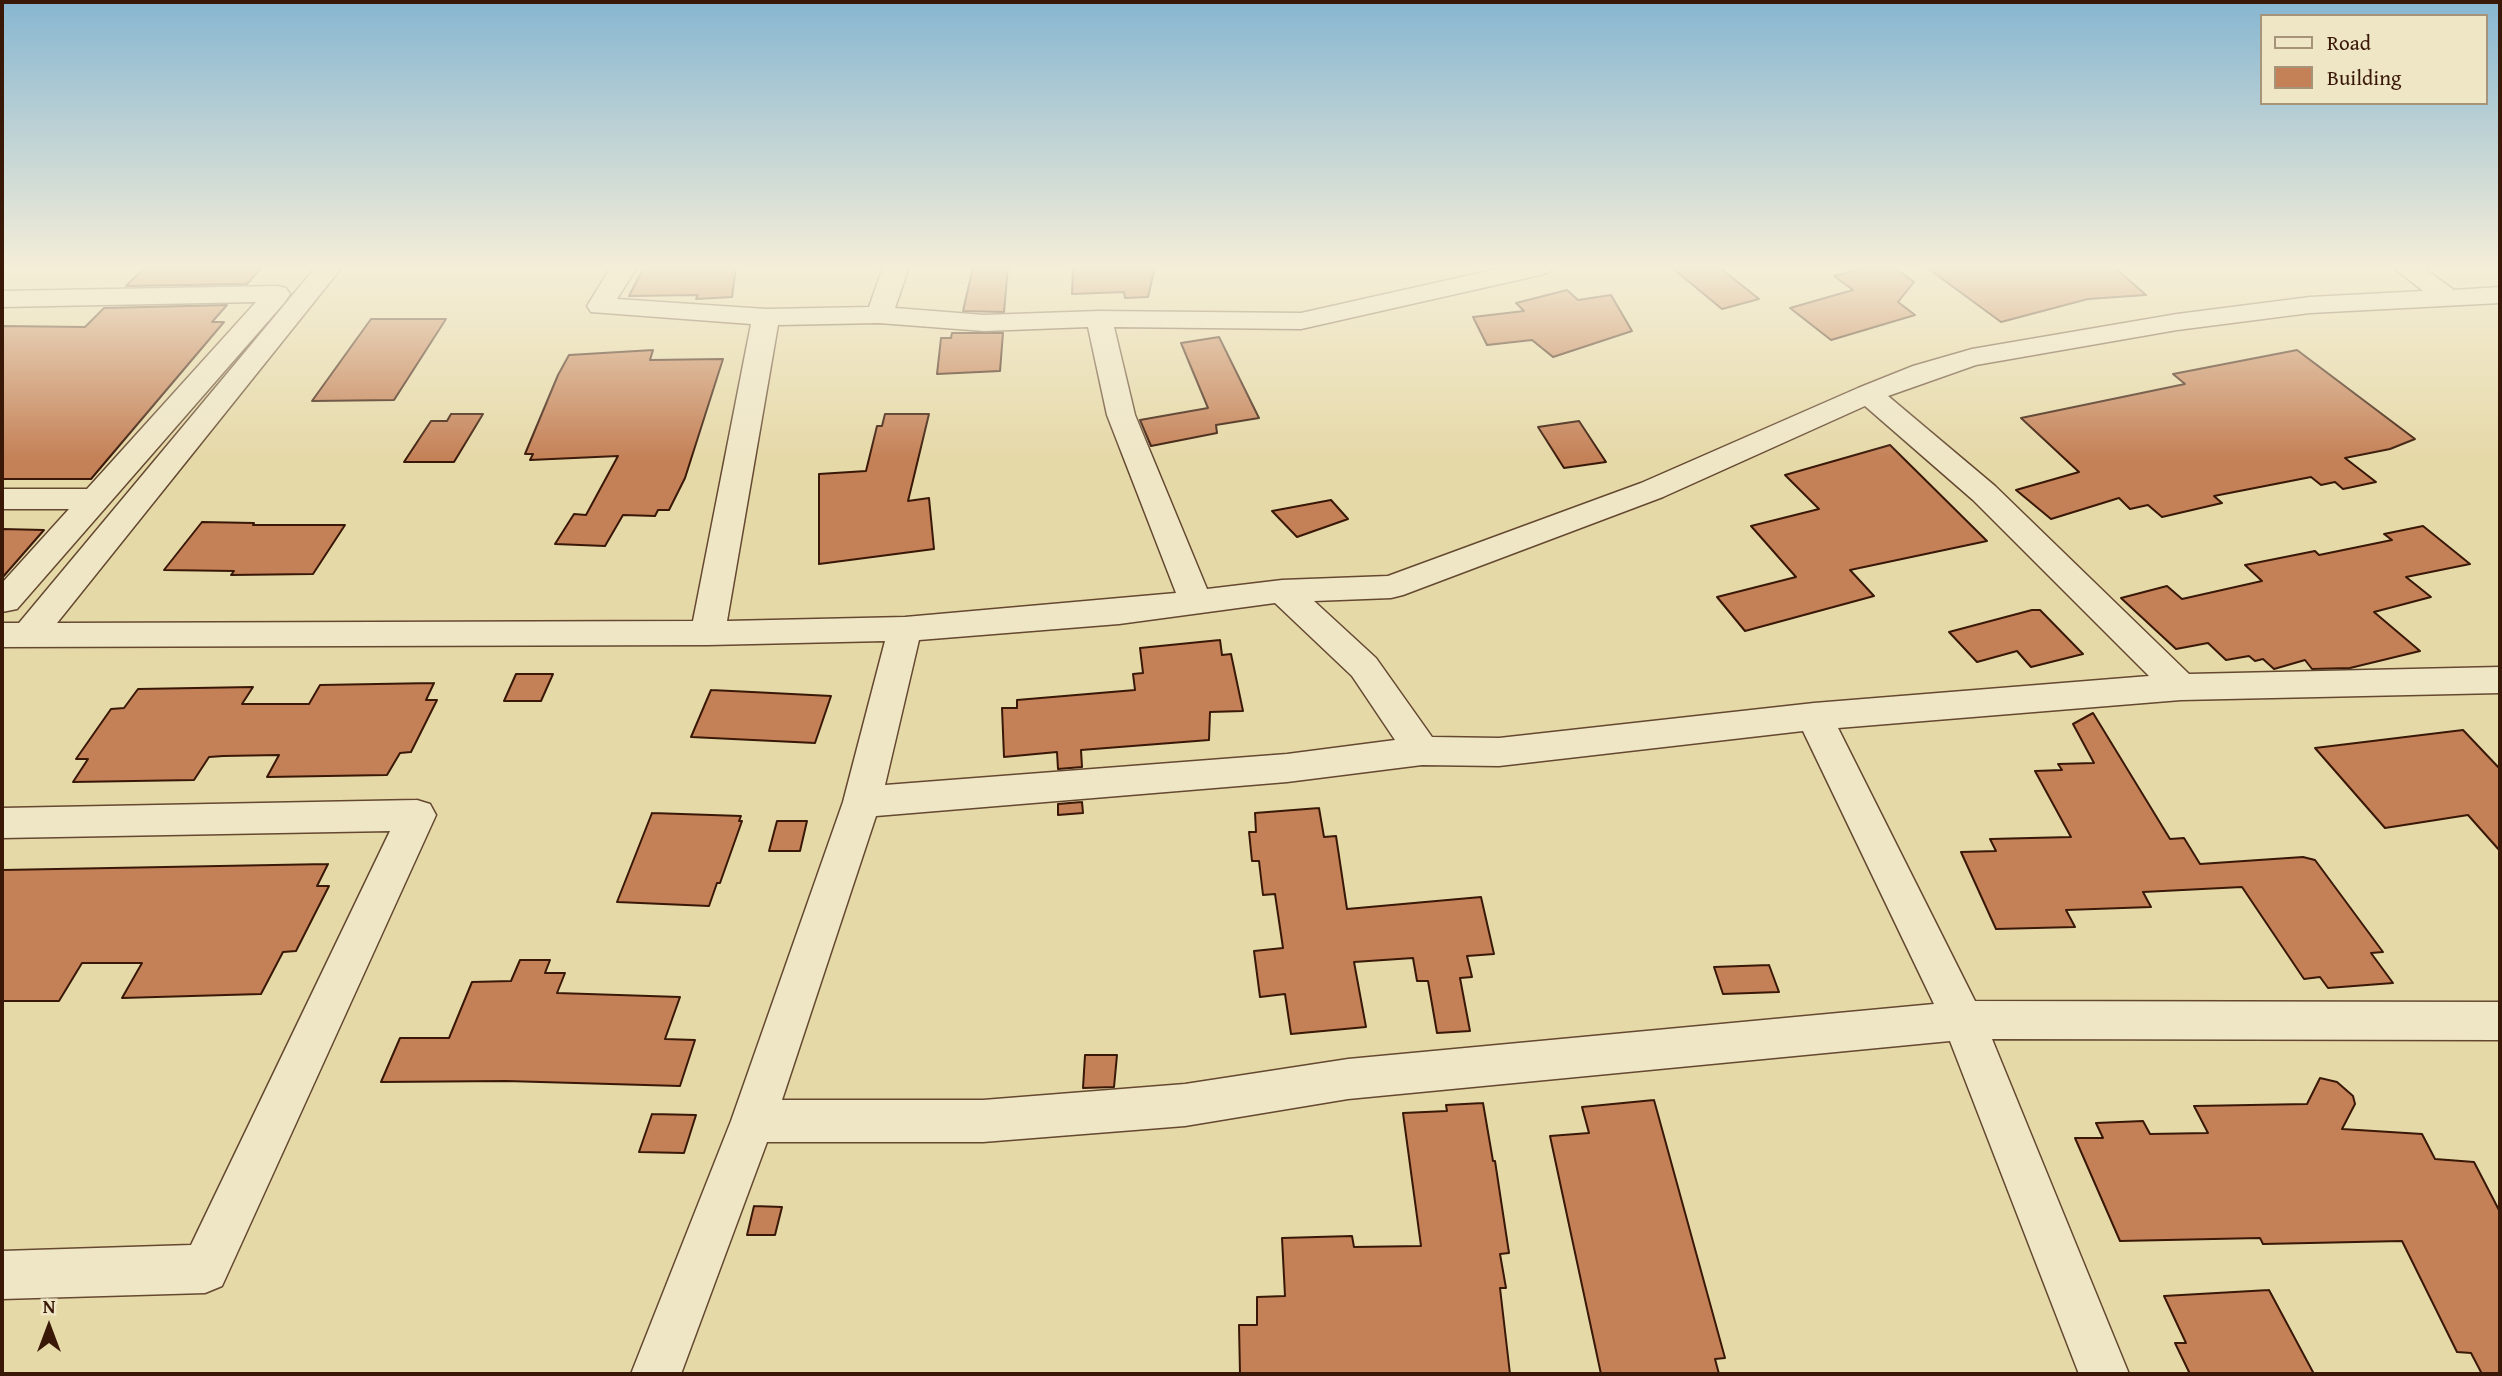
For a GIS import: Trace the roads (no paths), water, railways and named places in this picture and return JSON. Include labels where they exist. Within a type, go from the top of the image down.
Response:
[{"type":"street","points":[[5,601],[244,331]]},
{"type":"street","points":[[15,635],[274,331]]},
{"type":"street","points":[[708,633],[763,331]]},
{"type":"street","points":[[1102,331],[1121,415],[1196,603]]},
{"type":"street","points":[[15,635],[708,633],[905,629],[1119,612],[1282,591],[1391,587],[1652,490],[1923,372],[1972,357],[2123,331]]},
{"type":"street","points":[[1868,394],[1984,494],[2181,687]]},
{"type":"street","points":[[2,499],[96,499]]},
{"type":"street","points":[[1282,591],[1364,667],[1422,751]]},
{"type":"street","points":[[656,1374],[753,1121],[862,802],[905,629]]},
{"type":"street","points":[[862,802],[1287,768],[1422,751],[1499,752],[1814,716],[2181,687],[2500,680]]},
{"type":"street","points":[[1814,716],[1964,1020],[2104,1374]]},
{"type":"street","points":[[2,823],[417,815],[205,1269],[2,1275]]},
{"type":"street","points":[[753,1121],[983,1121],[1185,1105],[1348,1079],[1964,1020],[2500,1021]]}]
